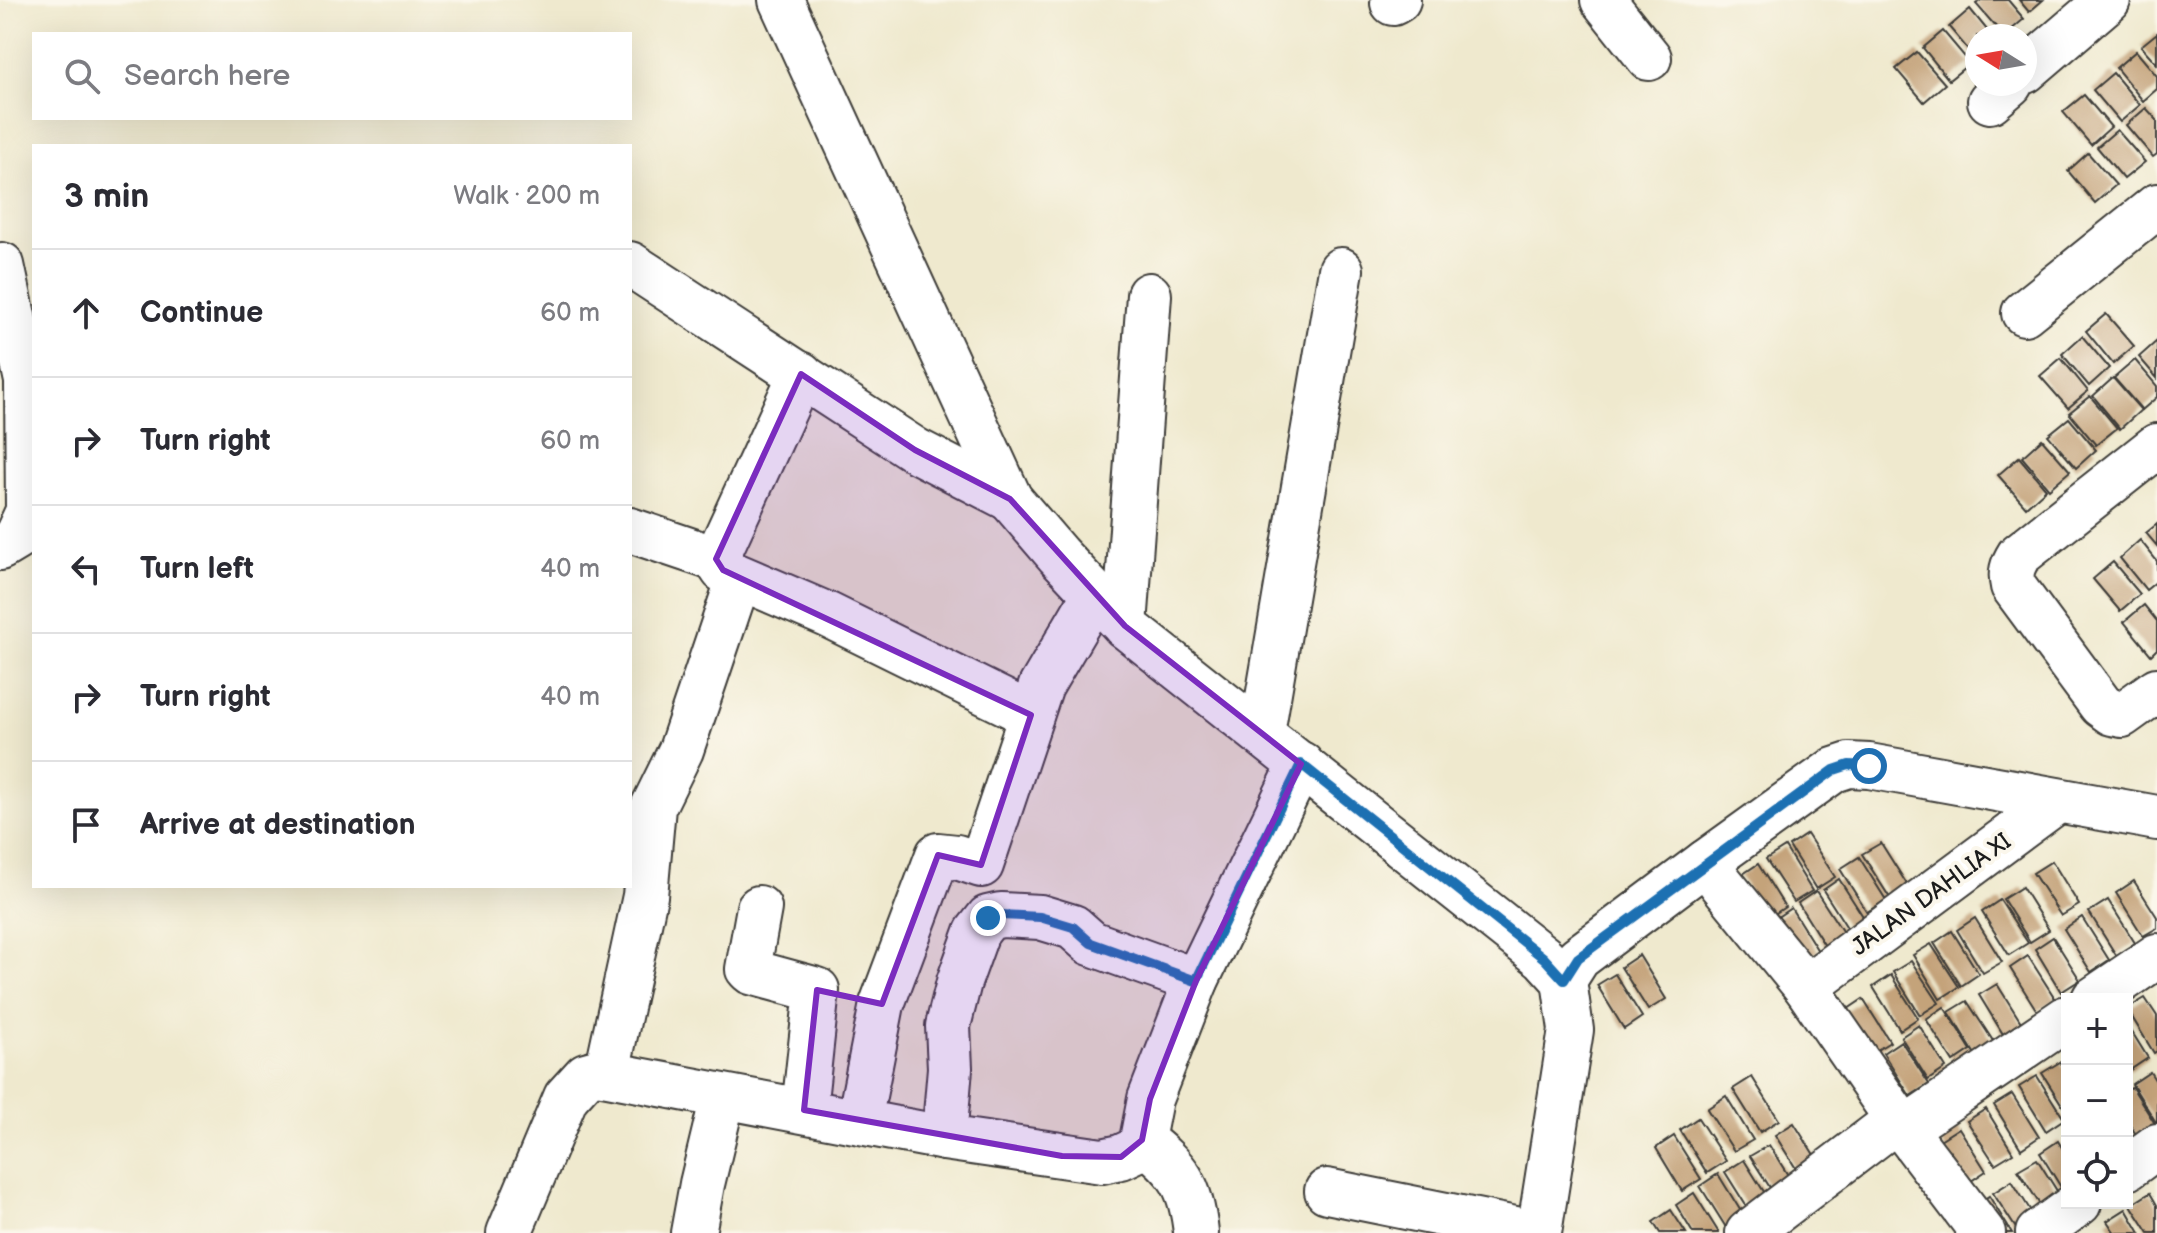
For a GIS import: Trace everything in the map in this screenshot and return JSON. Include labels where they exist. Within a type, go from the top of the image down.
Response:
[{"type":"street","points":[[781,0],[1010,499],[1125,626],[1544,958],[1579,961],[1706,862],[1834,770],[1849,765],[1869,766],[2157,818]]},
{"type":"street","points":[[1603,0],[1649,58]]},
{"type":"street","points":[[2037,61],[2108,0]]},
{"type":"street","points":[[2024,313],[2157,206]]},
{"type":"street","points":[[0,548],[15,539],[28,511],[27,381],[12,264]]},
{"type":"street","points":[[632,265],[915,450],[1010,499]]},
{"type":"street","points":[[1262,733],[1341,270]]},
{"type":"street","points":[[1125,626],[1149,295]]},
{"type":"street","points":[[607,1072],[645,896],[642,804],[681,750],[727,568],[801,374]]},
{"type":"street","points":[[2157,446],[2019,555],[2013,564],[2011,576],[2013,586],[2101,705],[2112,713],[2122,715],[2157,690]]},
{"type":"street","points":[[632,531],[727,568],[1031,715]]},
{"type":"street","points":[[859,1121],[882,1004],[938,855],[981,865],[1041,686],[1095,594]]},
{"type":"street","points":[[509,1233],[566,1097],[586,1075],[607,1072],[944,1138],[1102,1161],[1136,1150],[1142,1140],[1150,1099],[1196,981],[1301,764]]},
{"type":"street","name":"JALAN DAHLIA XI","points":[[1806,987],[2057,801]]},
{"type":"street","points":[[1706,862],[1806,987],[1901,1124],[1983,1233]]},
{"type":"street","points":[[759,908],[748,969],[751,972],[882,1004]]},
{"type":"street","points":[[944,1138],[950,1068],[948,1026],[977,932],[988,918],[1001,915],[1040,917],[1073,927],[1091,943],[1196,981]]},
{"type":"street","points":[[2103,993],[2157,956]]},
{"type":"street","points":[[1327,1191],[1537,1233],[1571,1030],[1579,961]]},
{"type":"street","points":[[804,1110],[817,990]]},
{"type":"street","points":[[1748,1233],[1901,1124],[2061,1022]]},
{"type":"street","points":[[693,1233],[723,1097]]},
{"type":"street","points":[[1142,1140],[1170,1163],[1177,1173],[1193,1203],[1196,1233]]},
{"type":"street","points":[[2133,1164],[2157,1146]]},
{"type":"street","points":[[2038,1233],[2071,1209]]},
{"type":"highlighted area","points":[[801,374],[915,450],[1010,499],[1125,626],[1301,764],[1196,981],[1150,1099],[1142,1140],[1121,1157],[1062,1156],[804,1110],[817,990],[882,1004],[938,855],[981,865],[1031,715],[723,570],[716,559]]},
{"type":"building","points":[[1981,0],[2008,0],[2024,19],[2018,24],[1994,24],[1976,4]]},
{"type":"building","points":[[2019,0],[2043,0],[2029,12]]},
{"type":"building","points":[[1970,9],[1982,24],[1965,24],[1965,46],[1949,27]]},
{"type":"building","points":[[1943,31],[1965,57],[1965,67],[1949,80],[1923,48]]},
{"type":"building","points":[[2157,33],[2157,64],[2141,46]]},
{"type":"building","points":[[2136,51],[2157,76],[2157,89],[2143,101],[2116,68]]},
{"type":"building","points":[[1917,52],[1945,84],[1924,102],[1896,69]]},
{"type":"building","points":[[2113,73],[2140,105],[2120,122],[2093,90]]},
{"type":"building","points":[[2084,95],[2111,127],[2091,145],[2063,112]]},
{"type":"building","points":[[2146,108],[2157,120],[2157,154],[2153,157],[2126,125]]},
{"type":"building","points":[[2117,130],[2145,162],[2124,179],[2097,147]]},
{"type":"building","points":[[2088,153],[2116,185],[2095,203],[2068,171]]},
{"type":"building","points":[[2106,314],[2134,346],[2113,364],[2086,331]]},
{"type":"building","points":[[2082,336],[2109,368],[2089,386],[2062,354]]},
{"type":"building","points":[[2157,341],[2157,378],[2139,357]]},
{"type":"building","points":[[2061,358],[2088,391],[2068,408],[2040,376]]},
{"type":"building","points":[[2135,360],[2157,386],[2157,397],[2142,410],[2114,378]]},
{"type":"building","points":[[2113,378],[2141,410],[2120,429],[2093,396]]},
{"type":"building","points":[[2090,396],[2117,428],[2096,445],[2069,413]]},
{"type":"building","points":[[2069,418],[2096,450],[2076,468],[2048,435]]},
{"type":"building","points":[[2042,439],[2070,471],[2049,489],[2022,457]]},
{"type":"building","points":[[2019,457],[2046,489],[2026,507],[1998,475]]},
{"type":"building","points":[[2157,524],[2157,546],[2146,533]]},
{"type":"building","points":[[2140,540],[2157,561],[2157,581],[2146,590],[2120,558]]},
{"type":"building","points":[[2113,562],[2140,594],[2120,611],[2093,579]]},
{"type":"building","points":[[2144,605],[2157,621],[2157,649],[2151,655],[2124,622]]},
{"type":"building","points":[[1807,834],[1835,877],[1816,889],[1789,846]]},
{"type":"building","points":[[1881,843],[1908,886],[1890,898],[1862,854]]},
{"type":"building","points":[[1785,847],[1812,891],[1794,902],[1766,859]]},
{"type":"building","points":[[1859,857],[1886,900],[1867,912],[1840,869]]},
{"type":"building","points":[[2052,861],[2079,905],[2061,916],[2033,873]]},
{"type":"building","points":[[1758,864],[1785,907],[1767,919],[1740,876]]},
{"type":"building","points":[[1839,879],[1864,918],[1848,929],[1823,890]]},
{"type":"building","points":[[2134,881],[2157,917],[2157,928],[2143,936],[2116,893]]},
{"type":"building","points":[[2022,887],[2049,930],[2030,942],[2003,899]]},
{"type":"building","points":[[1816,891],[1844,934],[1825,946],[1798,903]]},
{"type":"building","points":[[2000,900],[2028,943],[2009,955],[1982,912]]},
{"type":"building","points":[[2108,900],[2135,943],[2116,955],[2089,912]]},
{"type":"building","points":[[1791,908],[1818,951],[1800,963],[1773,920]]},
{"type":"building","points":[[2082,917],[2109,960],[2091,972],[2064,929]]},
{"type":"building","points":[[1975,918],[2002,962],[1983,973],[1957,930]]},
{"type":"building","points":[[1952,931],[1979,974],[1961,986],[1934,943]]},
{"type":"building","points":[[2053,937],[2080,980],[2061,992],[2035,949]]},
{"type":"building","points":[[1931,944],[1959,987],[1940,999],[1913,955]]},
{"type":"building","points":[[1639,955],[1666,999],[1648,1010],[1621,967]]},
{"type":"building","points":[[2028,956],[2056,1000],[2037,1011],[2010,968]]},
{"type":"building","points":[[1911,961],[1939,1003],[1920,1015],[1893,972]]},
{"type":"building","points":[[1615,974],[1642,1017],[1624,1029],[1597,985]]},
{"type":"building","points":[[1891,975],[1918,1018],[1900,1030],[1873,987]]},
{"type":"building","points":[[1997,984],[2024,1027],[2006,1039],[1979,995]]},
{"type":"building","points":[[2145,998],[2157,1016],[2157,1051],[2154,1053],[2133,1019],[2133,1005]]},
{"type":"building","points":[[1863,999],[1890,1042],[1872,1053],[1845,1011]]},
{"type":"building","points":[[1967,1001],[1995,1044],[1976,1056],[1949,1012]]},
{"type":"building","points":[[1944,1007],[1971,1050],[1953,1062],[1926,1019]]},
{"type":"building","points":[[1919,1025],[1946,1068],[1928,1080],[1901,1037]]},
{"type":"building","points":[[2133,1034],[2148,1058],[2133,1068]]},
{"type":"building","points":[[1901,1041],[1929,1084],[1910,1096],[1883,1053]]},
{"type":"building","points":[[2061,1063],[2061,1103],[2042,1073]]},
{"type":"building","points":[[2150,1072],[2157,1083],[2157,1124],[2133,1086]]},
{"type":"building","points":[[2037,1076],[2061,1114],[2061,1121],[2046,1131],[2019,1087]]},
{"type":"building","points":[[1752,1077],[1779,1120],[1760,1132],[1733,1089]]},
{"type":"building","points":[[2133,1089],[2157,1127],[2140,1141],[2133,1130]]},
{"type":"building","points":[[2012,1094],[2039,1137],[2021,1149],[1994,1105]]},
{"type":"building","points":[[1726,1096],[1753,1140],[1734,1151],[1707,1109]]},
{"type":"building","points":[[1986,1109],[2013,1153],[1995,1164],[1967,1121]]},
{"type":"building","points":[[1698,1118],[1726,1161],[1707,1173],[1680,1130]]},
{"type":"building","points":[[1794,1123],[1821,1166],[1802,1178],[1775,1135]]},
{"type":"building","points":[[1959,1128],[1986,1171],[1968,1183],[1940,1140]]},
{"type":"building","points":[[1674,1136],[1701,1179],[1682,1191],[1656,1148]]},
{"type":"building","points":[[2058,1141],[2061,1146],[2061,1187],[2040,1153]]},
{"type":"building","points":[[1769,1145],[1796,1188],[1778,1200],[1750,1156]]},
{"type":"building","points":[[2037,1159],[2061,1197],[2061,1204],[2046,1214],[2018,1170]]},
{"type":"building","points":[[1744,1160],[1771,1203],[1752,1215],[1725,1172]]},
{"type":"building","points":[[1718,1174],[1745,1218],[1727,1229],[1700,1186]]},
{"type":"building","points":[[2012,1181],[2039,1224],[2019,1233],[1993,1193]]},
{"type":"building","points":[[1694,1193],[1719,1233],[1693,1233],[1676,1205]]},
{"type":"building","points":[[2150,1193],[2157,1205],[2157,1233],[2149,1233],[2133,1204]]},
{"type":"building","points":[[1989,1196],[2012,1233],[1986,1233],[1970,1208]]},
{"type":"building","points":[[2126,1209],[2140,1233],[2115,1233],[2107,1221]]},
{"type":"building","points":[[1671,1210],[1686,1233],[1660,1233],[1653,1222]]},
{"type":"route","points":[[988,918],[1001,915],[1040,917],[1073,927],[1091,943],[1196,981],[1301,764],[1544,958],[1564,980],[1578,958],[1834,770],[1849,765],[1869,766]]}]
